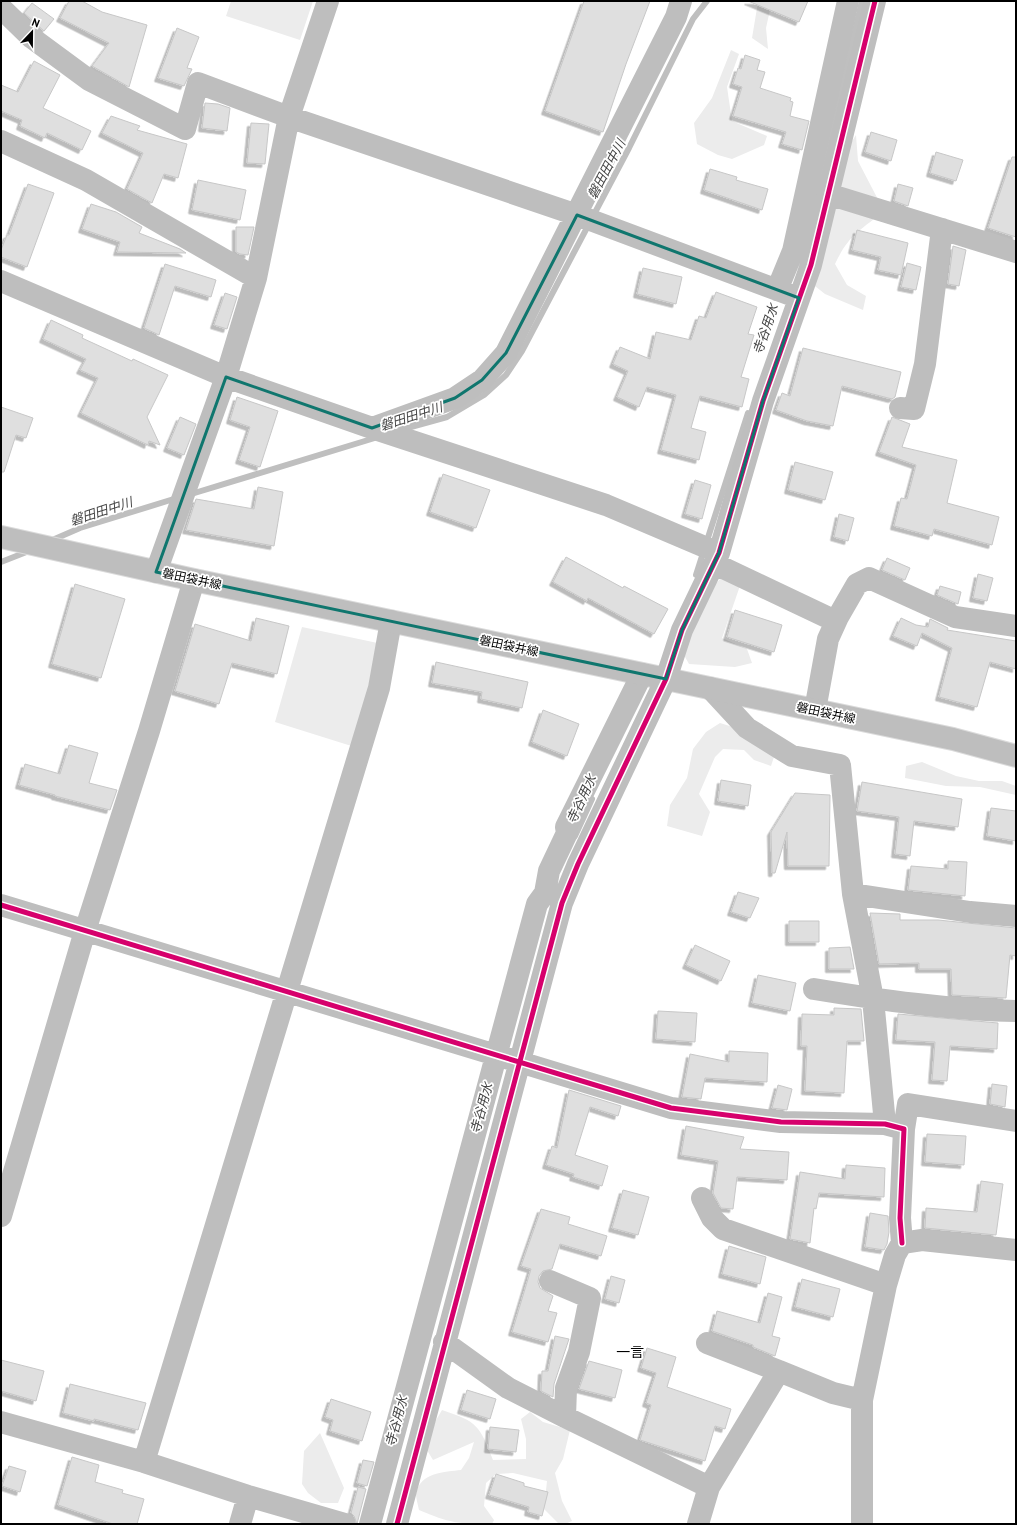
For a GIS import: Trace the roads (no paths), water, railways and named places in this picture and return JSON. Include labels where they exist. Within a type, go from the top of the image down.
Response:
[{"type":"street","points":[[156,572],[226,377],[256,278],[289,117],[328,1]]},
{"type":"street","points":[[372,428],[455,398],[482,380],[506,353],[676,18],[681,1]]},
{"type":"street","points":[[777,290],[792,251],[848,1]]},
{"type":"street","points":[[397,1524],[444,1342],[562,903],[578,864],[666,679],[682,630],[717,558],[763,401],[811,265],[875,1]]},
{"type":"street","points":[[1,8],[32,38],[89,80],[186,129],[198,83],[289,117],[598,222],[799,298]]},
{"type":"street","points":[[1,141],[86,180],[256,278]]},
{"type":"street","points":[[828,194],[1016,252]]},
{"type":"street","points":[[900,408],[914,409],[925,364],[942,229]]},
{"type":"street","points":[[1,280],[226,377],[372,428],[606,505],[717,558],[831,620],[838,617]]},
{"type":"street","name":"磐田袋井線","points":[[1,538],[156,572],[953,739],[1016,756]]},
{"type":"street","points":[[815,710],[828,639],[838,617],[857,584],[870,578],[955,617],[1016,626]]},
{"type":"street","points":[[1,1216],[85,931],[149,731],[194,580]]},
{"type":"street","points":[[144,1462],[288,992],[379,688],[390,621]]},
{"type":"street","points":[[370,1524],[537,904],[544,893],[549,871],[567,833],[566,827],[642,674]]},
{"type":"street","points":[[710,688],[747,728],[792,756],[840,765],[853,894],[873,999],[894,1126],[902,1242],[895,1255],[886,1285],[862,1400],[862,1524]]},
{"type":"street","points":[[853,894],[970,912],[1016,916]]},
{"type":"street","points":[[1,906],[671,1108],[781,1122],[894,1126]]},
{"type":"street","points":[[814,989],[873,999],[984,1010],[1016,1010]]},
{"type":"street","points":[[894,1126],[908,1104],[1016,1121]]},
{"type":"street","points":[[702,1198],[712,1218],[722,1229],[886,1285]]},
{"type":"street","points":[[902,1242],[922,1240],[1016,1250]]},
{"type":"street","points":[[550,1281],[590,1298],[579,1352],[566,1388],[565,1418]]},
{"type":"street","points":[[444,1342],[508,1388],[565,1418],[709,1487]]},
{"type":"street","points":[[708,1343],[833,1393],[862,1400]]},
{"type":"street","points":[[698,1524],[709,1487],[779,1371]]},
{"type":"street","points":[[1,1422],[144,1462],[248,1496],[345,1524]]},
{"type":"street","points":[[240,1524],[248,1496]]},
{"type":"waterway","name":"磐田田中川","points":[[400,430],[447,417],[484,395],[506,375],[522,351],[629,148],[693,19],[707,1]]},
{"type":"waterway","name":"寺谷用水","points":[[817,194],[862,1]]},
{"type":"waterway","name":"寺谷用水","points":[[696,575],[748,413]]},
{"type":"waterway","name":"磐田田中川","points":[[188,495],[378,437]]},
{"type":"waterway","name":"磐田田中川","points":[[50,541],[80,528],[177,498]]},
{"type":"waterway","name":"磐田田中川","points":[[1,562],[29,551]]},
{"type":"waterway","name":"寺谷用水","points":[[575,836],[592,799]]},
{"type":"district","name":"一言","points":[[630,1352]]}]
